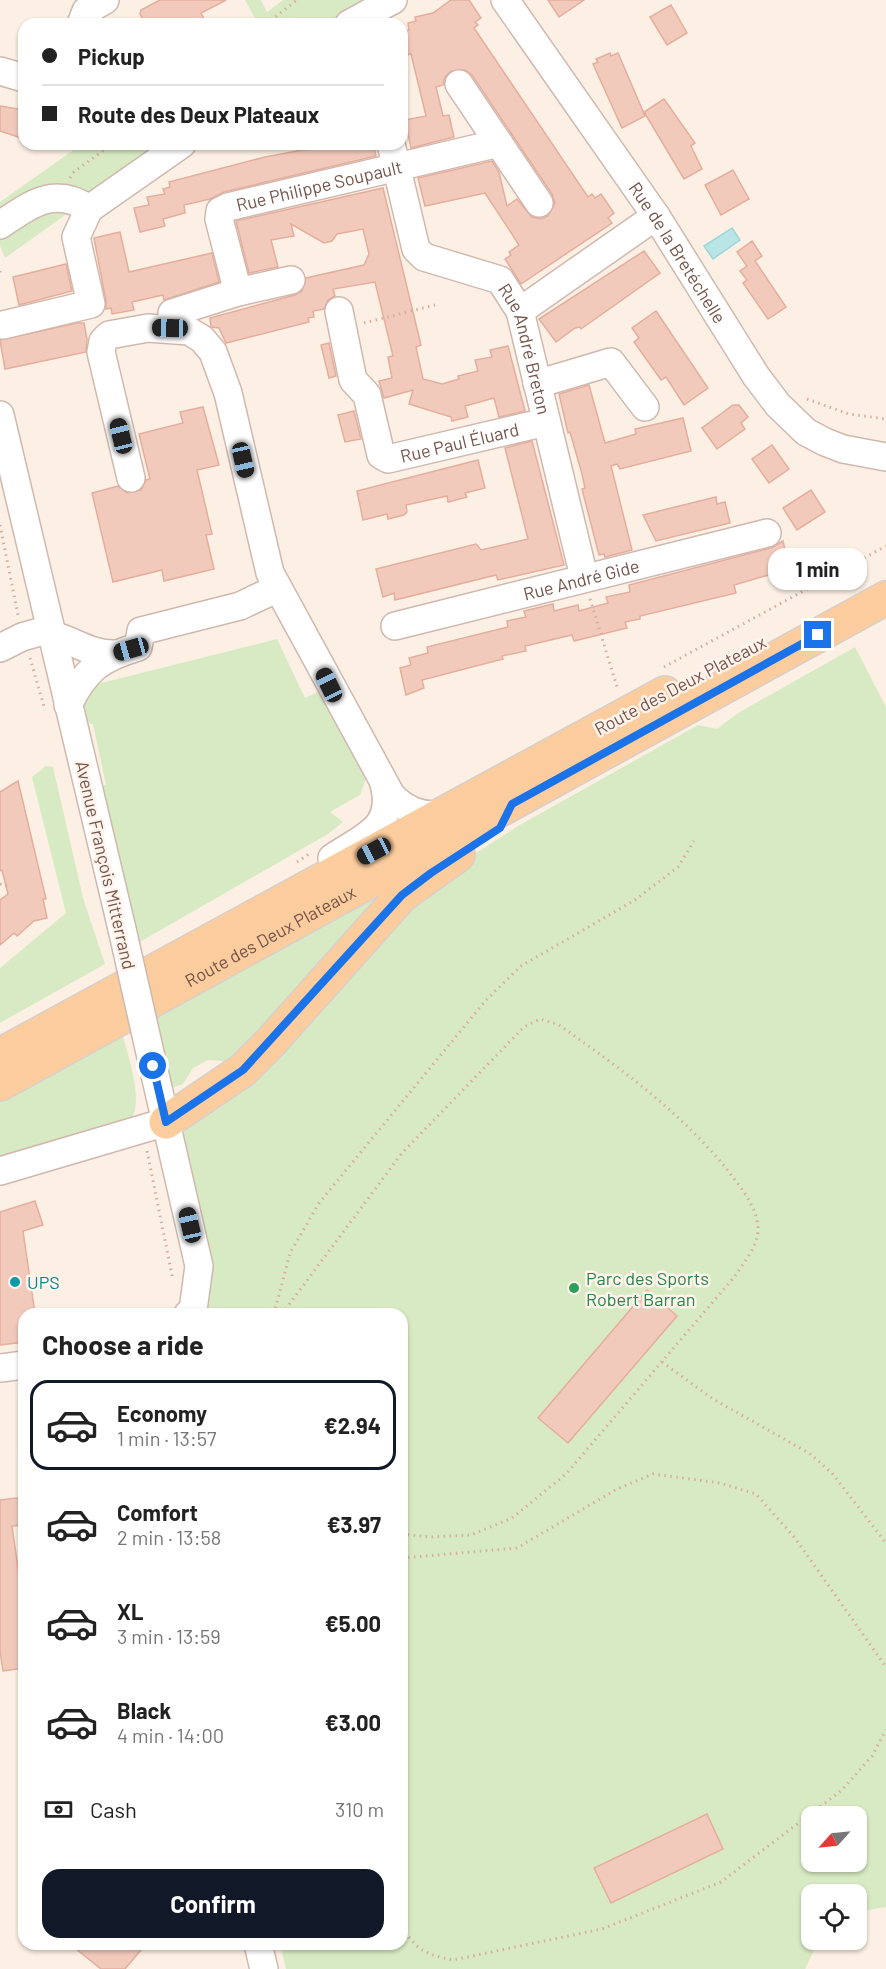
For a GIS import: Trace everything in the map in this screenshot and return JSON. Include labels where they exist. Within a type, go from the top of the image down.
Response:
[{"type":"main road","name":"Route des Deux Plateaux","points":[[0,1055],[886,574]]},
{"type":"main road","name":"Route des Deux Plateaux","points":[[0,1084],[886,598]]},
{"type":"main road","points":[[156,1126],[243,1070],[402,895],[500,828],[512,804]]},
{"type":"street","points":[[83,18],[86,11],[105,0]]},
{"type":"street","points":[[362,18],[393,0]]},
{"type":"street","name":"Rue de la Bretéchelle","points":[[505,0],[656,216],[756,376],[778,405],[806,432],[825,442],[843,449],[886,457]]},
{"type":"street","points":[[0,71],[18,76]]},
{"type":"street","points":[[459,84],[539,203]]},
{"type":"street","name":"Rue Philippe Soupault","points":[[238,292],[219,219],[220,211],[394,155],[499,143]]},
{"type":"street","points":[[109,335],[91,304],[76,237],[80,223],[89,210],[174,150]]},
{"type":"street","name":"Rue André Breton","points":[[394,155],[416,249],[424,257],[500,280],[520,311],[584,577]]},
{"type":"street","points":[[0,225],[30,205],[58,197],[77,201],[89,210]]},
{"type":"street","points":[[520,311],[656,216]]},
{"type":"street","points":[[172,313],[238,292],[291,280]]},
{"type":"street","points":[[3,325],[91,304]]},
{"type":"street","name":"Rue Paul Éluard","points":[[340,320],[353,380],[367,394],[381,454],[388,459],[546,422]]},
{"type":"street","points":[[131,478],[101,352],[103,341],[109,335],[148,328],[189,331],[202,339],[213,352],[228,393],[263,550],[278,588],[384,784],[397,801],[412,811],[424,815],[442,814]]},
{"type":"street","points":[[537,384],[611,362],[645,407]]},
{"type":"street","name":"Avenue François Mitterrand","points":[[0,415],[153,1066],[156,1126],[199,1266],[193,1308]]},
{"type":"street","name":"Rue André Gide","points":[[395,626],[767,533]]},
{"type":"street","points":[[68,705],[87,672],[115,654],[138,647],[141,631],[240,606],[278,588]]},
{"type":"street","points":[[0,648],[22,637],[51,632],[91,652],[115,654]]},
{"type":"street","points":[[303,889],[327,862],[370,834],[379,825],[387,804],[384,784]]},
{"type":"street","points":[[0,1171],[156,1126]]},
{"type":"street","points":[[0,1368],[18,1366]]},
{"type":"street","points":[[259,1950],[264,1969]]},
{"type":"path","points":[[274,18],[297,0]]},
{"type":"path","points":[[58,197],[74,172],[104,150]]},
{"type":"path","points":[[340,320],[435,304]]},
{"type":"path","points":[[778,405],[799,397],[849,414],[886,419]]},
{"type":"path","points":[[584,577],[618,692]]},
{"type":"path","points":[[276,1308],[290,1253],[319,1203],[486,1000],[521,966],[635,900],[678,867],[693,841]]},
{"type":"path","points":[[0,884],[8,886]]},
{"type":"path","points":[[286,1308],[402,1153],[524,1027],[540,1019],[560,1025],[615,1065],[692,1128],[745,1192],[758,1227],[753,1249],[735,1276],[566,1474],[512,1518],[471,1535],[430,1537],[408,1535]]},
{"type":"path","points":[[156,1126],[182,1303]]},
{"type":"path","points":[[662,1362],[713,1399],[809,1453],[832,1473],[886,1543]]},
{"type":"path","points":[[408,1557],[517,1548],[617,1489],[652,1474],[720,1483],[756,1494],[787,1529],[886,1667]]},
{"type":"path","points":[[408,1937],[412,1944],[432,1956],[453,1960],[602,1929],[721,1882],[842,1790],[872,1756],[886,1730]]},
{"type":"green space","points":[[245,0],[261,0],[267,12],[283,0],[374,0],[348,18],[255,18]]},
{"type":"green space","points":[[74,150],[152,150],[89,191],[75,208],[5,258],[0,246],[0,202]]},
{"type":"green space","points":[[277,639],[305,698],[322,690],[367,776],[360,795],[330,812],[343,822],[328,834],[138,943],[98,787],[106,785],[93,724],[83,723],[84,699],[89,686]]},
{"type":"green space","name":"Parc des Sports Robert Barran","points":[[855,647],[886,707],[886,1907],[867,1910],[867,1884],[801,1884],[801,1950],[814,1950],[805,1969],[286,1969],[281,1950],[408,1950],[408,1308],[197,1308],[182,1149],[184,1130],[195,1114],[442,875],[518,826],[698,725],[717,729],[738,713]]},
{"type":"green space","points":[[46,766],[53,767],[83,898],[105,964],[0,1023],[0,968],[66,913],[32,777]]},
{"type":"green space","points":[[407,875],[233,1068],[222,1061],[208,1060],[193,1068],[183,1084],[169,1089],[156,1010]]},
{"type":"green space","points":[[121,1029],[136,1090],[134,1112],[130,1119],[0,1166],[0,1094]]},
{"type":"water","points":[[732,228],[740,240],[713,259],[704,246]]},
{"type":"building","points":[[160,0],[226,0],[201,13],[204,18],[142,18],[141,10]]},
{"type":"building","points":[[451,0],[469,0],[481,18],[475,22],[478,25],[474,28],[588,197],[592,194],[595,198],[601,194],[614,213],[608,218],[612,223],[521,284],[505,259],[511,255],[509,252],[519,245],[485,193],[425,206],[418,178],[492,161],[499,172],[507,206],[517,199],[532,217],[541,219],[548,216],[555,203],[552,194],[472,75],[465,70],[451,71],[445,77],[443,85],[436,87],[443,116],[449,115],[454,137],[411,148],[408,119],[426,116],[411,54],[408,55],[408,23],[416,21],[415,17],[433,13]]},
{"type":"building","points":[[548,0],[584,0],[559,17]]},
{"type":"building","points":[[671,5],[687,33],[667,45],[650,17]]},
{"type":"building","points":[[610,53],[611,56],[618,53],[645,116],[622,128],[593,64],[598,62],[596,59]]},
{"type":"building","points":[[664,99],[695,143],[691,146],[702,169],[684,179],[644,112]]},
{"type":"building","points":[[0,106],[18,109],[18,137],[0,131]]},
{"type":"building","points":[[303,150],[374,150],[376,156],[224,192],[210,199],[184,205],[185,213],[163,219],[165,226],[140,232],[134,208],[149,205],[147,197],[165,194],[163,189],[170,187],[169,182],[265,157]]},
{"type":"building","points":[[733,170],[749,199],[721,215],[705,185]]},
{"type":"building","points":[[383,188],[421,345],[416,347],[423,379],[442,384],[459,379],[458,376],[478,371],[475,360],[492,357],[490,350],[508,346],[525,411],[499,417],[494,398],[465,406],[468,417],[452,421],[451,417],[409,404],[413,390],[384,398],[379,381],[392,378],[388,357],[393,356],[375,282],[333,289],[335,296],[328,300],[324,309],[313,311],[314,317],[308,318],[309,322],[226,343],[219,328],[211,327],[210,318],[295,295],[302,291],[306,278],[364,265],[369,254],[363,229],[337,234],[332,241],[324,243],[291,224],[294,236],[271,240],[278,267],[249,273],[236,221]]},
{"type":"building","points":[[120,232],[129,272],[212,253],[219,282],[164,300],[163,295],[132,302],[134,310],[112,314],[111,308],[106,309],[94,238]]},
{"type":"building","points":[[752,241],[762,256],[755,261],[786,307],[768,319],[743,283],[747,280],[740,271],[747,266],[737,252]]},
{"type":"building","points":[[644,251],[660,273],[581,329],[580,327],[575,328],[556,342],[539,319]]},
{"type":"building","points":[[66,264],[72,291],[19,305],[13,277]]},
{"type":"building","points":[[656,311],[708,388],[684,405],[666,377],[661,380],[634,342],[639,338],[632,328]]},
{"type":"building","points":[[84,323],[87,339],[86,352],[5,369],[0,340]]},
{"type":"building","points":[[329,343],[336,376],[329,378],[321,345]]},
{"type":"building","points":[[589,385],[605,443],[636,434],[635,429],[683,418],[691,451],[620,469],[617,464],[611,466],[632,550],[605,557],[604,554],[599,555],[582,489],[585,488],[582,474],[570,432],[568,433],[559,394]]},
{"type":"building","points":[[733,405],[739,405],[748,417],[741,423],[745,429],[717,449],[702,428]]},
{"type":"building","points":[[203,407],[219,465],[197,470],[212,534],[206,535],[214,569],[164,581],[162,570],[113,582],[92,493],[118,486],[127,493],[141,490],[146,480],[150,479],[139,434],[183,423],[180,412]]},
{"type":"building","points":[[354,411],[361,439],[345,442],[338,415]]},
{"type":"building","points":[[532,441],[564,565],[498,580],[496,575],[395,600],[394,593],[383,597],[376,569],[476,544],[481,550],[528,539],[505,448]]},
{"type":"building","points":[[772,445],[789,469],[769,483],[752,459]]},
{"type":"building","points":[[478,460],[485,488],[465,493],[467,497],[448,502],[447,496],[406,505],[407,512],[404,515],[388,519],[387,514],[363,520],[357,491]]},
{"type":"building","points":[[811,490],[825,512],[797,530],[783,508]]},
{"type":"building","points":[[716,497],[717,504],[725,502],[730,523],[656,541],[643,515]]},
{"type":"building","points":[[783,541],[789,569],[734,585],[736,593],[640,616],[640,619],[625,622],[627,628],[574,641],[572,635],[525,646],[526,651],[502,656],[503,659],[422,680],[424,688],[406,695],[400,668],[411,665],[409,658],[428,653],[427,647],[508,627],[507,621],[526,617],[524,611],[553,604],[554,611],[578,605],[579,611],[608,603],[606,597],[630,592],[629,585],[771,548]]},
{"type":"building","points":[[18,781],[46,899],[43,899],[47,918],[34,921],[17,936],[14,933],[0,945],[0,900],[8,894],[2,870],[0,871],[0,792]]},
{"type":"building","name":"UPS","points":[[35,1201],[43,1225],[23,1231],[34,1308],[18,1308],[18,1343],[0,1345],[0,1212]]},
{"type":"building","points":[[647,1290],[677,1316],[568,1443],[538,1418]]},
{"type":"building","points":[[18,1498],[18,1526],[12,1526],[18,1568],[18,1669],[3,1671],[0,1651],[0,1500]]},
{"type":"building","points":[[707,1814],[723,1849],[611,1903],[594,1868]]},
{"type":"building","points":[[77,1950],[141,1950],[125,1969],[101,1969]]},
{"type":"place","name":"UPS","points":[[15,1282]]},
{"type":"place","name":"Parc des Sports Robert Barran","points":[[574,1288]]},
{"type":"route","points":[[153,1066],[166,1122],[243,1070],[270,1043],[402,895],[500,828],[512,804],[818,635]]}]
